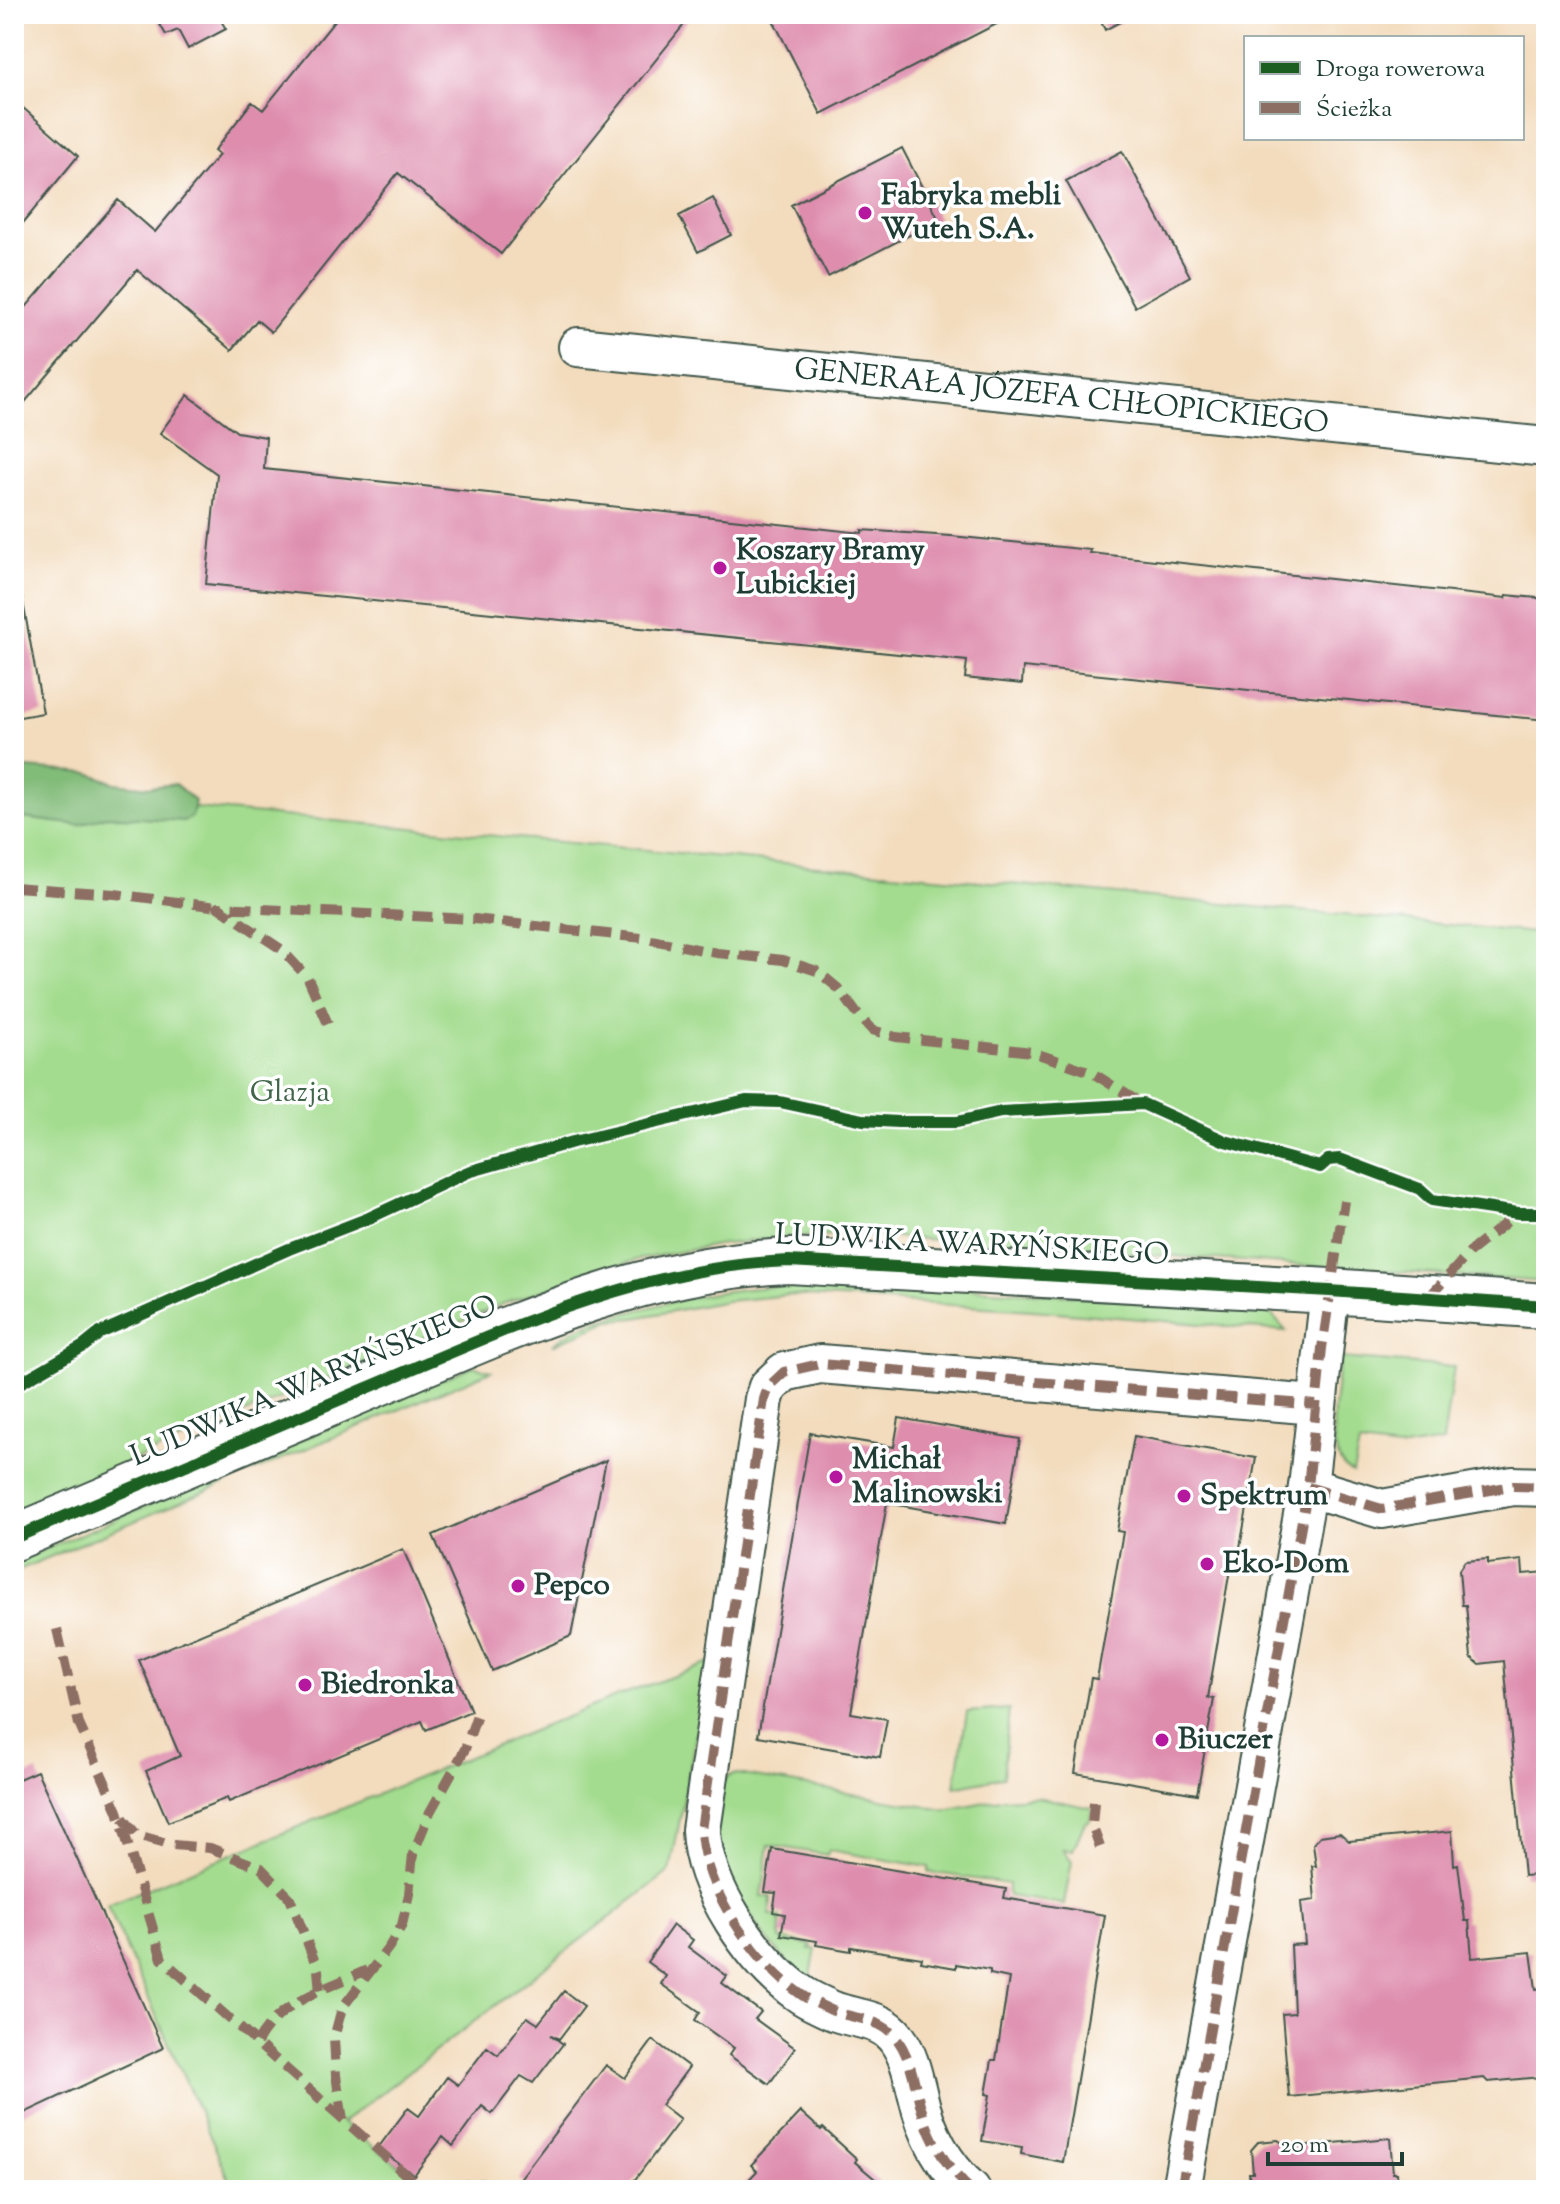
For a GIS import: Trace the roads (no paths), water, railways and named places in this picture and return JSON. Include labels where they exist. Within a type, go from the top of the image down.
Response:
[{"type":"street","name":"GENERAŁA JÓZEFA CHŁOPICKIEGO","points":[[578,347],[1546,447]]},
{"type":"street","name":"LUDWIKA WARYŃSKIEGO","points":[[14,1538],[535,1317],[598,1295],[675,1274],[745,1263],[789,1261],[1546,1306]]},
{"type":"street","points":[[1181,2190],[1308,1487],[1330,1291]]},
{"type":"street","points":[[971,2190],[942,2157],[924,2120],[913,2074],[895,2036],[881,2024],[836,2012],[800,1994],[769,1967],[734,1921],[707,1870],[702,1851],[701,1830],[760,1416],[768,1387],[784,1372],[820,1364],[1316,1405]]},
{"type":"street","points":[[1308,1487],[1382,1509],[1513,1486],[1546,1487]]},
{"type":"place","name":"Fabryka mebli Wuteh S.A.","points":[[865,213]]},
{"type":"place","name":"Koszary Bramy Lubickiej","points":[[720,568]]},
{"type":"place","name":"Michał Malinowski","points":[[836,1477]]},
{"type":"place","name":"Spektrum","points":[[1184,1496]]},
{"type":"place","name":"Eko-Dom","points":[[1207,1564]]},
{"type":"place","name":"Pepco","points":[[518,1586]]},
{"type":"place","name":"Biedronka","points":[[305,1685]]},
{"type":"place","name":"Biuczer","points":[[1162,1740]]},
{"type":"park label","name":"Glazja","points":[[290,1093]]}]
